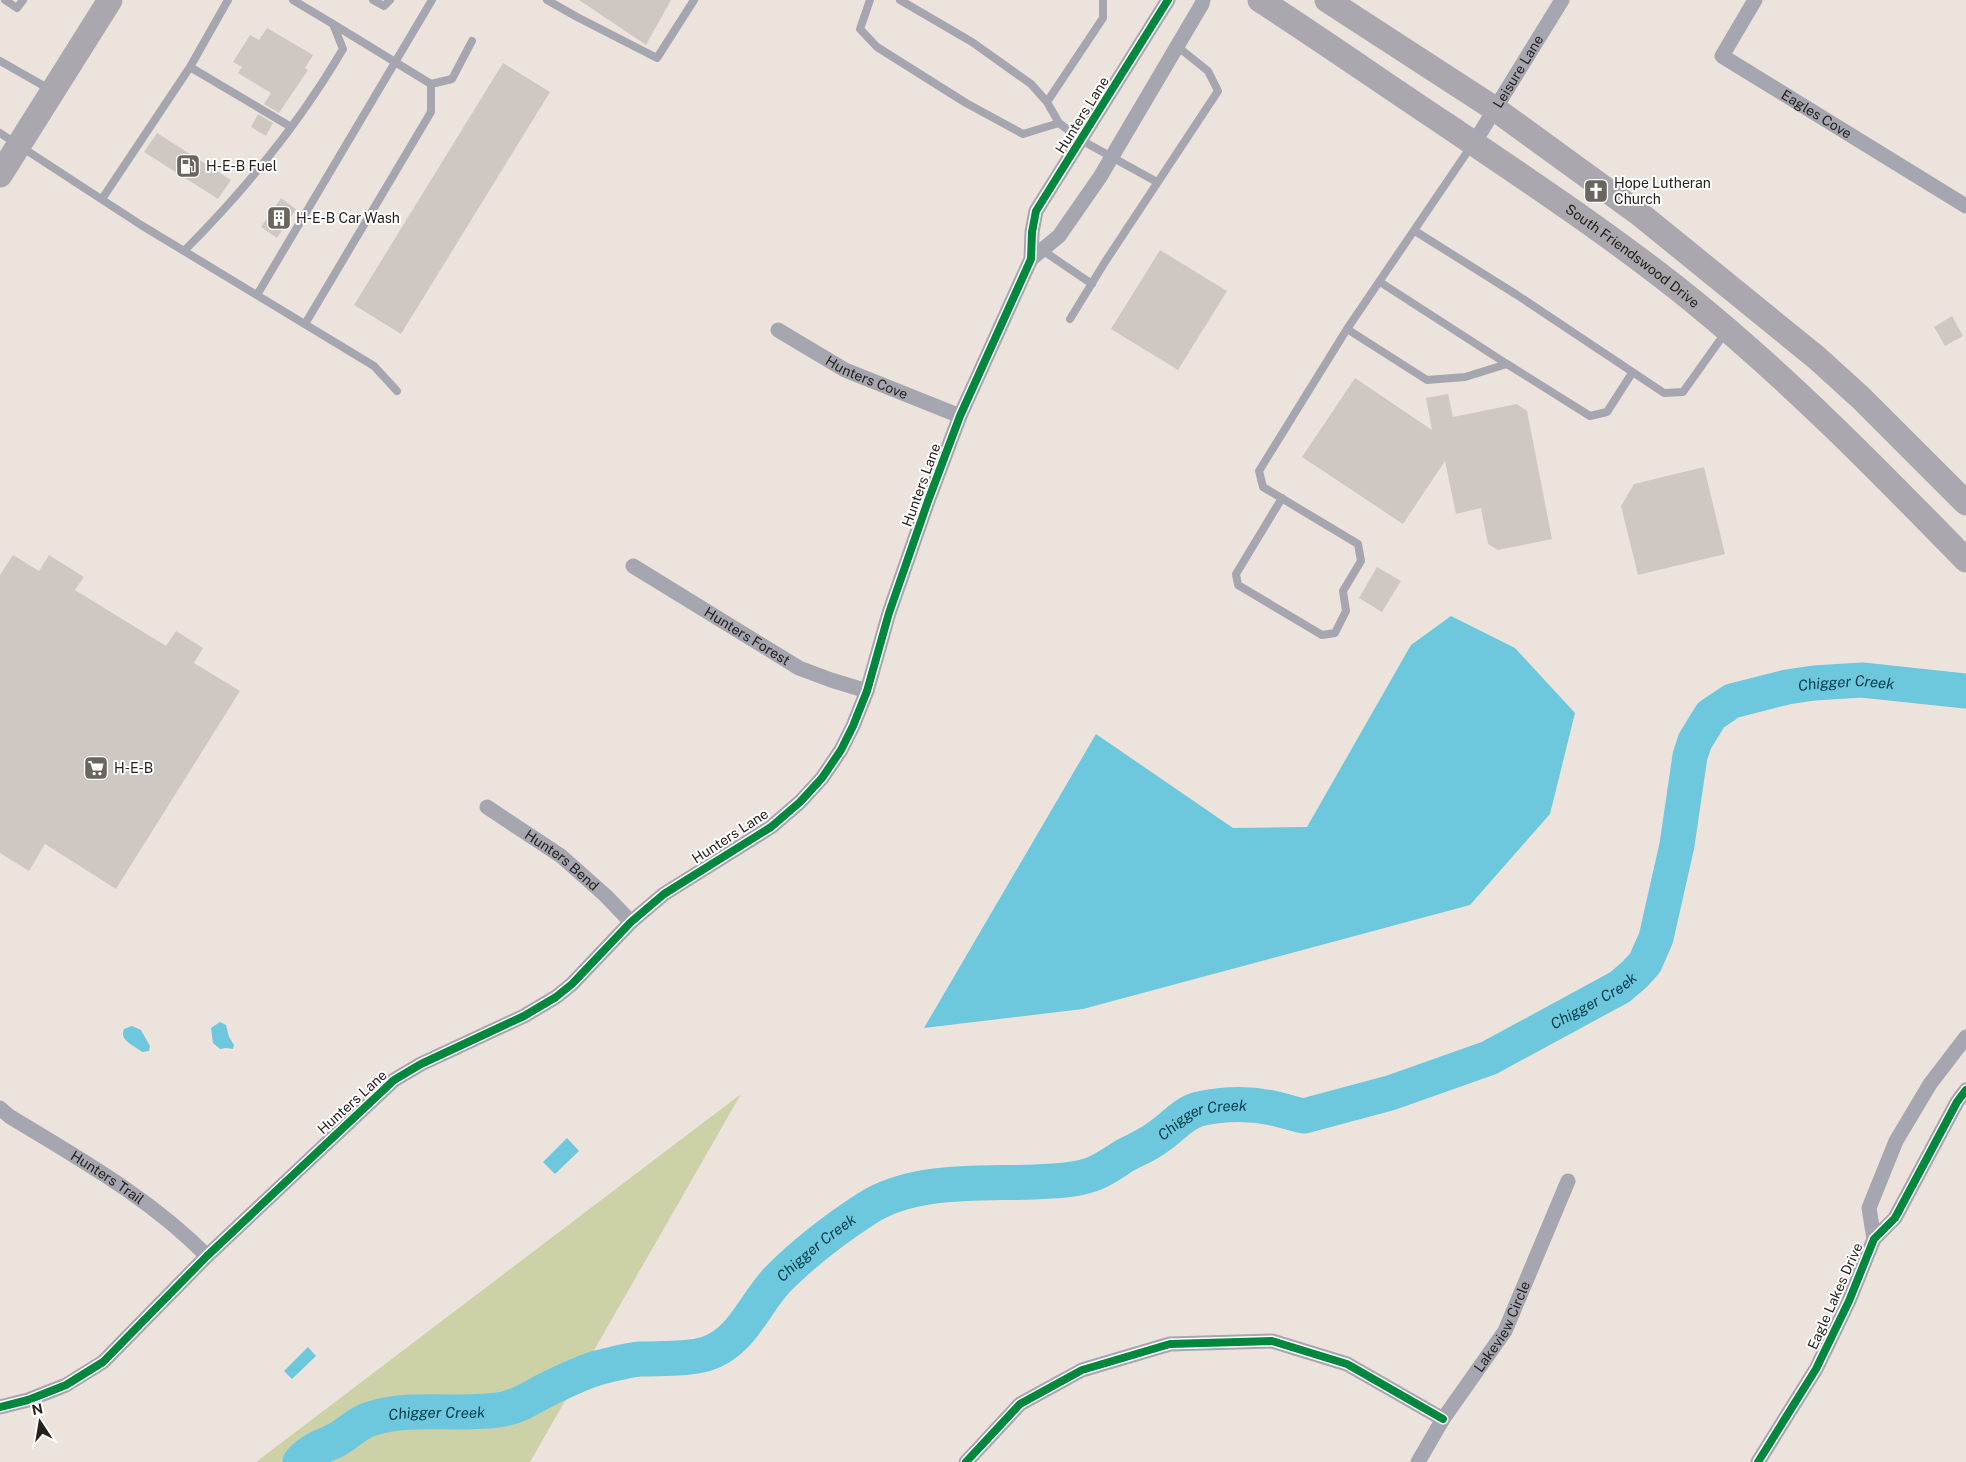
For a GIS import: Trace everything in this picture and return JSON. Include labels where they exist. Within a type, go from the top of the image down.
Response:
[{"type":"main road","points":[[0,176],[9,139],[53,91],[110,0]]},
{"type":"main road","name":"South Friendswood Drive","points":[[1260,0],[1474,143],[1638,258],[1727,329],[1862,453],[1966,560]]},
{"type":"main road","points":[[1327,0],[1495,109],[1641,215],[1760,311],[1861,398],[1966,503]]},
{"type":"street","name":"Hunters Lane","points":[[1036,255],[1032,232],[1036,211],[1168,0]]},
{"type":"street","name":"Hunters Lane","points":[[0,1407],[28,1400],[66,1385],[103,1362],[207,1256],[394,1080],[421,1064],[524,1016],[556,997],[572,984],[631,922],[664,894],[771,827],[800,802],[822,778],[841,750],[867,691],[889,613],[960,416],[1036,255],[1059,236],[1100,177],[1178,46],[1203,0]]},
{"type":"street","name":"Leisure Lane","points":[[1474,143],[1562,0]]},
{"type":"street","name":"Eagles Cove","points":[[1755,0],[1722,56],[1966,206]]},
{"type":"street","name":"Hunters Cove","points":[[778,330],[845,370],[960,416]]},
{"type":"street","name":"Hunters Forest","points":[[633,566],[799,668],[867,691]]},
{"type":"street","name":"Hunters Bend","points":[[487,807],[561,856],[606,896],[631,922]]},
{"type":"street","name":"Eagle Lakes Drive","points":[[1874,1239],[1869,1208],[1896,1141],[1930,1084],[1966,1037]]},
{"type":"street","name":"Eagle Lakes Drive","points":[[1758,1462],[1816,1369],[1849,1301],[1874,1239],[1895,1218],[1957,1102],[1966,1090]]},
{"type":"street","name":"Hunters Trail","points":[[0,1108],[9,1116],[102,1173],[155,1209],[185,1234],[207,1256]]},
{"type":"street","name":"Lakeview Circle","points":[[1418,1462],[1443,1419],[1504,1331],[1568,1181]]},
{"type":"street","points":[[966,1462],[1020,1404],[1082,1370],[1170,1344],[1272,1341],[1346,1364],[1443,1419]]},
{"type":"lane","points":[[6,0],[17,8],[23,0]]},
{"type":"lane","points":[[102,199],[190,67],[228,0]]},
{"type":"lane","points":[[293,0],[431,84],[452,79],[472,41]]},
{"type":"lane","points":[[373,0],[384,6],[390,0]]},
{"type":"lane","points":[[257,295],[394,61],[432,0]]},
{"type":"lane","points":[[548,0],[657,58],[694,0]]},
{"type":"lane","points":[[870,0],[860,29],[876,47],[966,103],[1023,134],[1059,124]]},
{"type":"lane","points":[[900,0],[972,42],[1031,84],[1047,102],[1059,124],[1081,140],[1157,182]]},
{"type":"lane","points":[[1047,102],[1103,18],[1103,0]]},
{"type":"lane","points":[[184,251],[221,214],[264,164],[320,88],[342,49],[333,24]]},
{"type":"lane","points":[[1070,319],[1157,182],[1218,91],[1208,71],[1178,46]]},
{"type":"lane","points":[[0,61],[53,91]]},
{"type":"lane","points":[[190,67],[291,127]]},
{"type":"lane","points":[[305,324],[432,112],[431,84]]},
{"type":"lane","points":[[9,139],[184,251],[374,366],[397,391]]},
{"type":"lane","points":[[1282,498],[1236,574],[1238,585],[1322,635],[1335,633],[1346,611],[1343,591],[1361,561],[1358,544],[1282,498],[1263,487],[1259,471],[1347,329],[1474,143]]},
{"type":"lane","points":[[1415,231],[1517,295],[1664,393],[1683,392],[1727,329]]},
{"type":"lane","points":[[1036,255],[1092,284]]},
{"type":"lane","points":[[1380,282],[1590,416],[1607,412],[1632,373]]},
{"type":"lane","points":[[1347,329],[1427,380],[1465,376],[1507,364]]},
{"type":"green space","points":[[741,1094],[530,1462],[256,1462]]},
{"type":"water","points":[[1451,616],[1515,648],[1575,713],[1550,814],[1470,905],[1083,1009],[924,1028],[1096,734],[1233,828],[1307,827],[1411,645]]},
{"type":"water","points":[[220,1022],[226,1025],[229,1037],[234,1045],[233,1049],[220,1049],[213,1043],[211,1028]]},
{"type":"water","points":[[132,1026],[141,1030],[150,1046],[149,1051],[142,1052],[125,1040],[124,1029]]},
{"type":"water","points":[[567,1138],[579,1151],[555,1174],[543,1162]]},
{"type":"water","points":[[308,1347],[316,1356],[292,1379],[284,1371]]},
{"type":"building","points":[[579,0],[671,0],[646,45]]},
{"type":"building","points":[[267,28],[313,55],[305,68],[308,70],[279,113],[264,104],[271,93],[238,73],[242,67],[233,62],[250,35],[259,40]]},
{"type":"building","points":[[503,63],[550,92],[401,334],[354,305]]},
{"type":"building","points":[[258,114],[273,123],[266,136],[251,127]]},
{"type":"building","name":"H-E-B Fuel","points":[[157,133],[231,180],[218,199],[144,152]]},
{"type":"building","name":"H-E-B Car Wash","points":[[281,198],[296,209],[277,238],[261,227]]},
{"type":"building","points":[[1160,250],[1227,291],[1178,370],[1111,329]]},
{"type":"building","points":[[1952,316],[1963,336],[1945,346],[1934,327]]},
{"type":"building","points":[[1355,378],[1432,430],[1426,398],[1448,394],[1453,417],[1517,404],[1527,411],[1552,539],[1498,550],[1488,544],[1481,508],[1456,514],[1445,461],[1403,524],[1302,457]]},
{"type":"building","points":[[1704,467],[1725,554],[1638,575],[1621,506],[1634,484]]},
{"type":"building","name":"H-E-B","points":[[13,555],[39,571],[49,555],[84,577],[75,590],[166,646],[176,631],[203,648],[194,663],[240,691],[116,889],[45,844],[29,871],[0,853],[0,575]]},
{"type":"building","points":[[1377,567],[1401,581],[1382,612],[1359,598]]},
{"type":"waterway","name":"Chigger Creek","points":[[300,1462],[313,1451],[338,1439],[370,1419],[403,1413],[471,1412],[509,1408],[572,1378],[601,1367],[625,1361],[690,1357],[706,1354],[718,1349],[738,1332],[778,1279],[809,1251],[866,1209],[884,1199],[904,1192],[926,1187],[970,1183],[1069,1180],[1083,1177],[1108,1167],[1150,1142],[1183,1117],[1199,1109],[1226,1105],[1254,1105],[1304,1116],[1390,1093],[1489,1058],[1620,987],[1645,963],[1656,938],[1677,845],[1690,756],[1695,741],[1711,715],[1732,701],[1787,687],[1814,683],[1862,680],[1966,691]]},
{"type":"cycle path","points":[[0,1407],[28,1400],[66,1385],[103,1362],[207,1256],[394,1080],[421,1064],[524,1016],[556,997],[572,984],[631,922],[664,894],[771,827],[800,802],[822,778],[841,750],[853,726],[867,691],[889,613],[960,416],[1031,259],[1032,232],[1036,211],[1168,0]]},
{"type":"cycle path","points":[[1758,1462],[1816,1369],[1849,1301],[1874,1239],[1895,1218],[1957,1102],[1966,1090]]},
{"type":"cycle path","points":[[966,1462],[1020,1404],[1082,1370],[1170,1344],[1272,1341],[1347,1364],[1443,1419]]},
{"type":"place","name":"H-E-B Fuel","points":[[188,166]]},
{"type":"place","name":"Hope Lutheran Church","points":[[1596,191]]},
{"type":"place","name":"H-E-B Car Wash","points":[[279,218]]},
{"type":"place","name":"H-E-B","points":[[96,768]]}]
